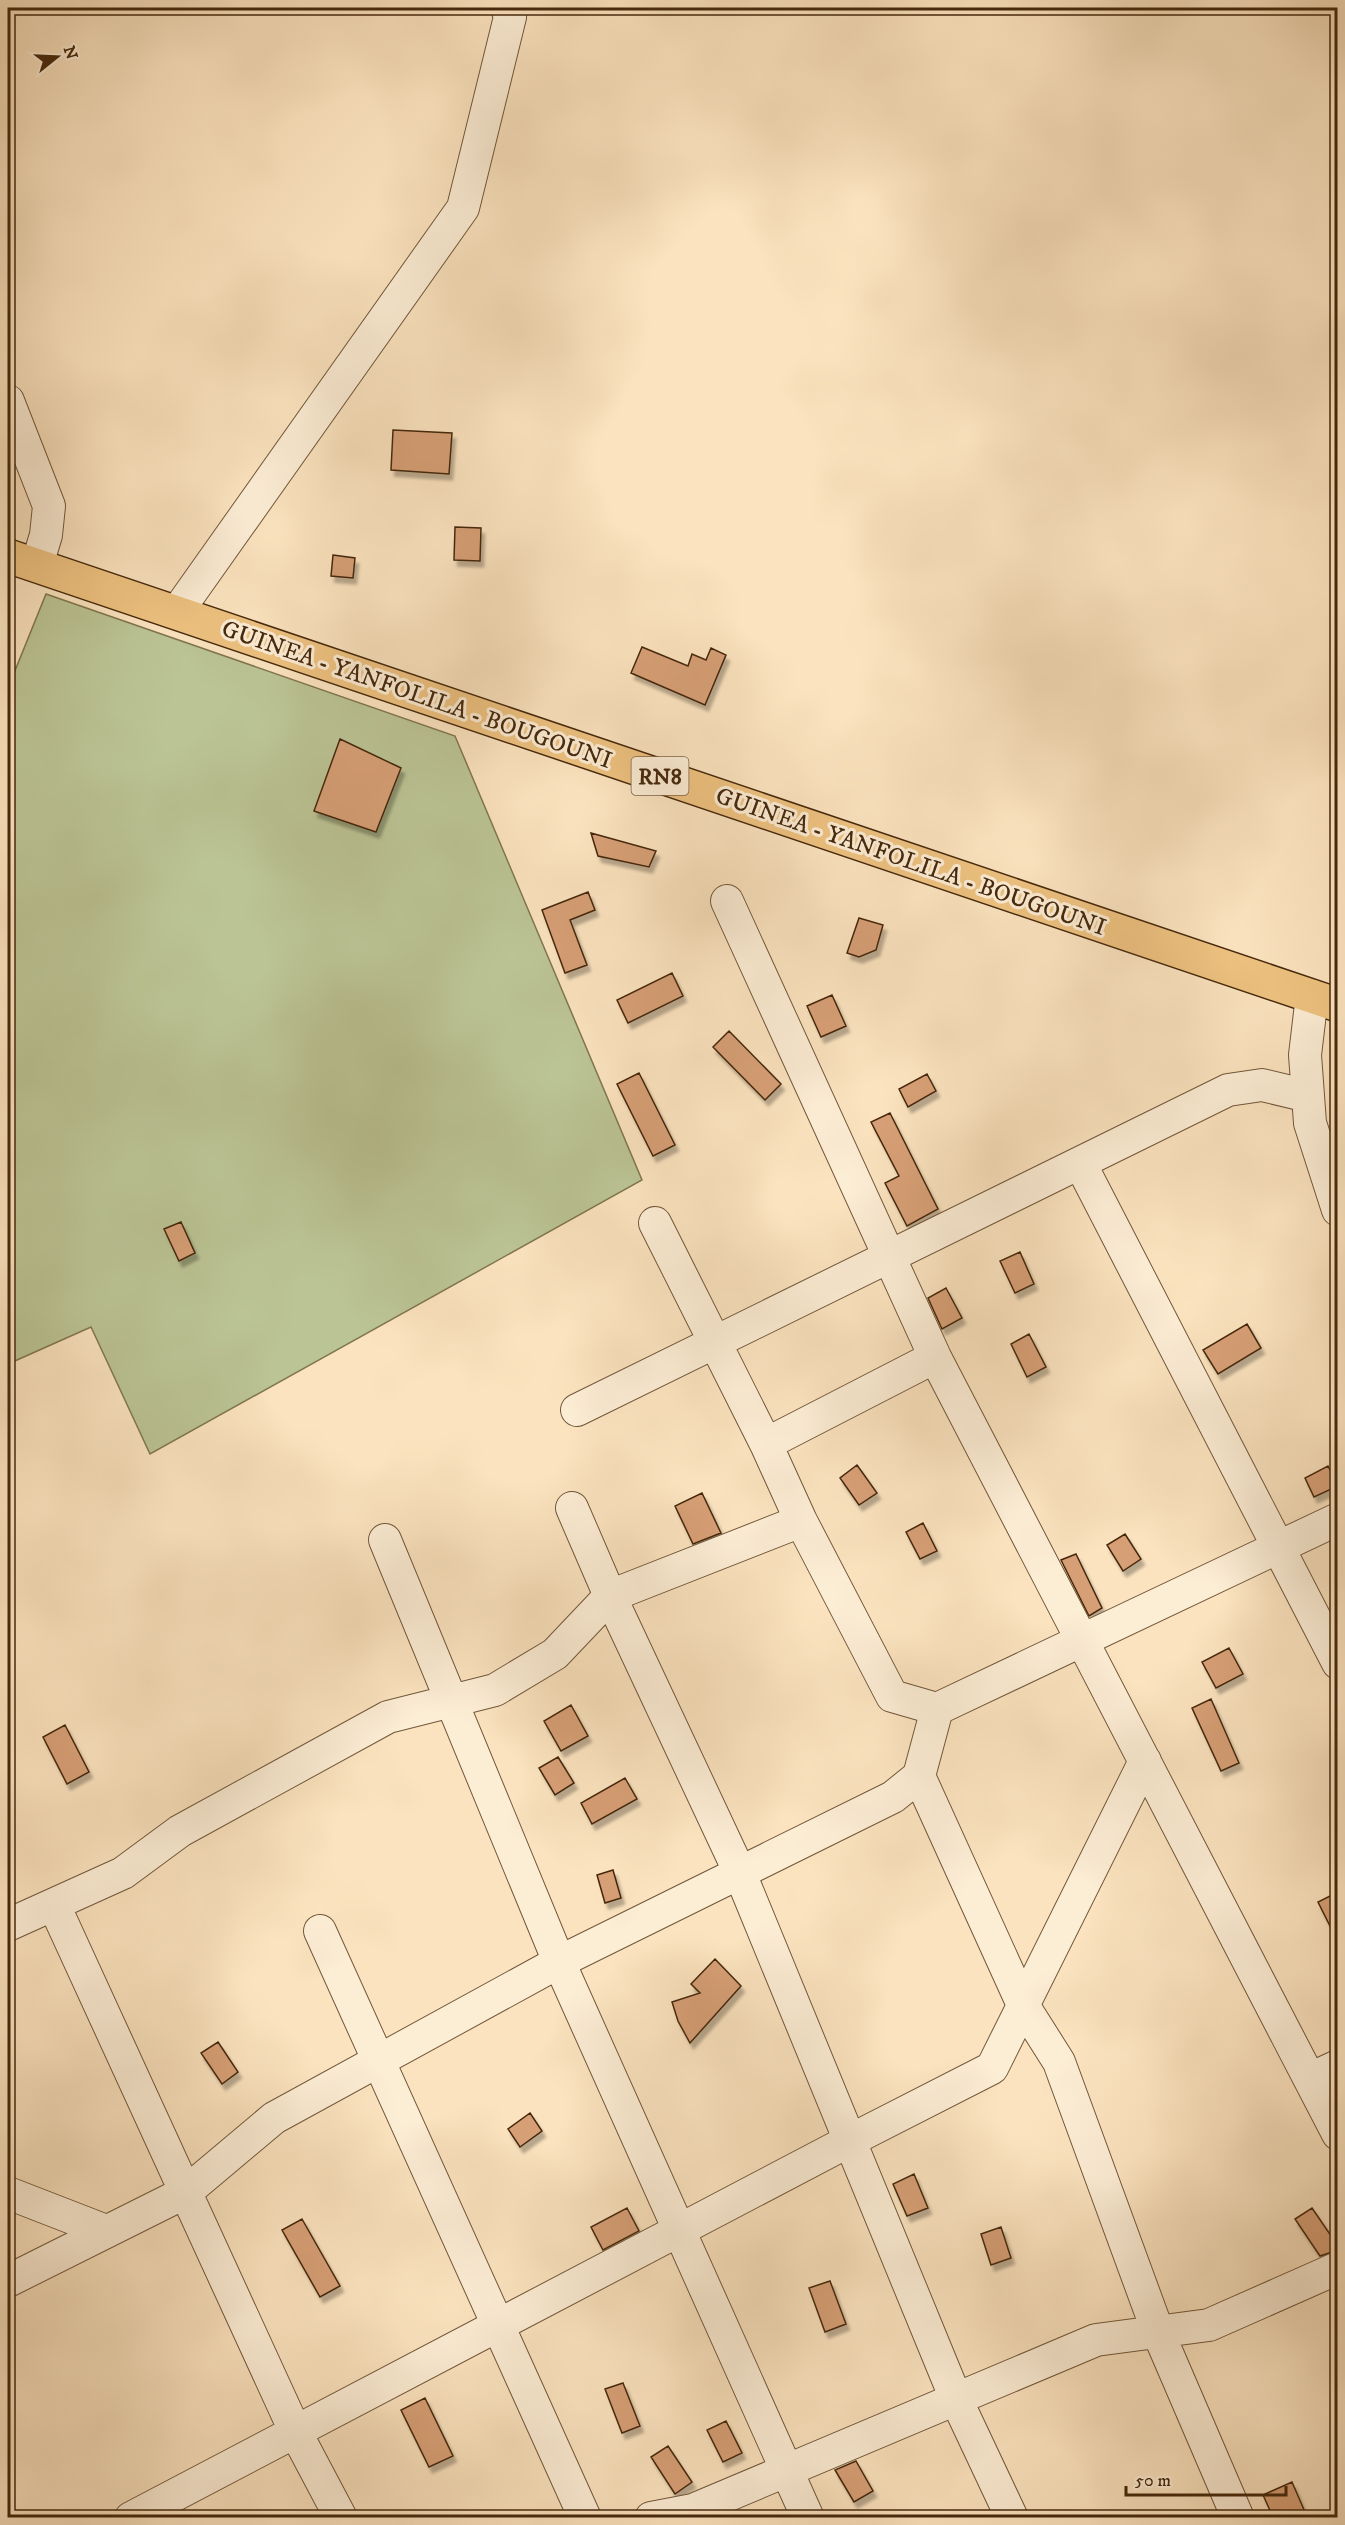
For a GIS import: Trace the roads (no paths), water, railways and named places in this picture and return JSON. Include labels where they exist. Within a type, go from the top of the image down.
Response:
[{"type":"main road","name":"GUINEA - YANFOLILA - BOUGOUNI","points":[[22,560],[1325,1001]]},
{"type":"street","points":[[177,612],[463,208],[510,17],[507,8]]},
{"type":"street","points":[[8,401],[49,506],[46,535],[22,560]]},
{"type":"street","points":[[727,901],[935,1357],[1338,2134]]},
{"type":"street","points":[[1325,1001],[1305,1055],[1310,1123],[1338,1210]]},
{"type":"street","points":[[577,1410],[1228,1090],[1262,1085],[1308,1096]]},
{"type":"street","points":[[1080,1163],[1338,1663]]},
{"type":"street","points":[[655,1223],[766,1444],[801,1521],[892,1696],[937,1709],[1338,1519]]},
{"type":"street","points":[[766,1444],[935,1357]]},
{"type":"street","points":[[572,1508],[610,1596],[739,1872],[956,2399],[1012,2517]]},
{"type":"street","points":[[8,1925],[123,1874],[180,1831],[387,1717],[495,1690],[555,1654],[610,1596],[801,1521]]},
{"type":"street","points":[[385,1540],[559,1962],[808,2517]]},
{"type":"street","points":[[8,2281],[186,2192],[274,2118],[559,1962],[893,1797],[920,1776],[937,1709]]},
{"type":"street","points":[[131,2517],[992,2068],[1145,1761]]},
{"type":"street","points":[[920,1776],[1023,2005],[1059,2062],[1158,2332],[1238,2517]]},
{"type":"street","points":[[54,1905],[295,2431],[341,2517]]},
{"type":"street","points":[[320,1931],[585,2517]]},
{"type":"street","points":[[1310,2079],[1338,2066]]},
{"type":"street","points":[[8,2193],[106,2231]]},
{"type":"street","points":[[651,2517],[693,2510],[1096,2340],[1209,2325],[1338,2268]]}]
